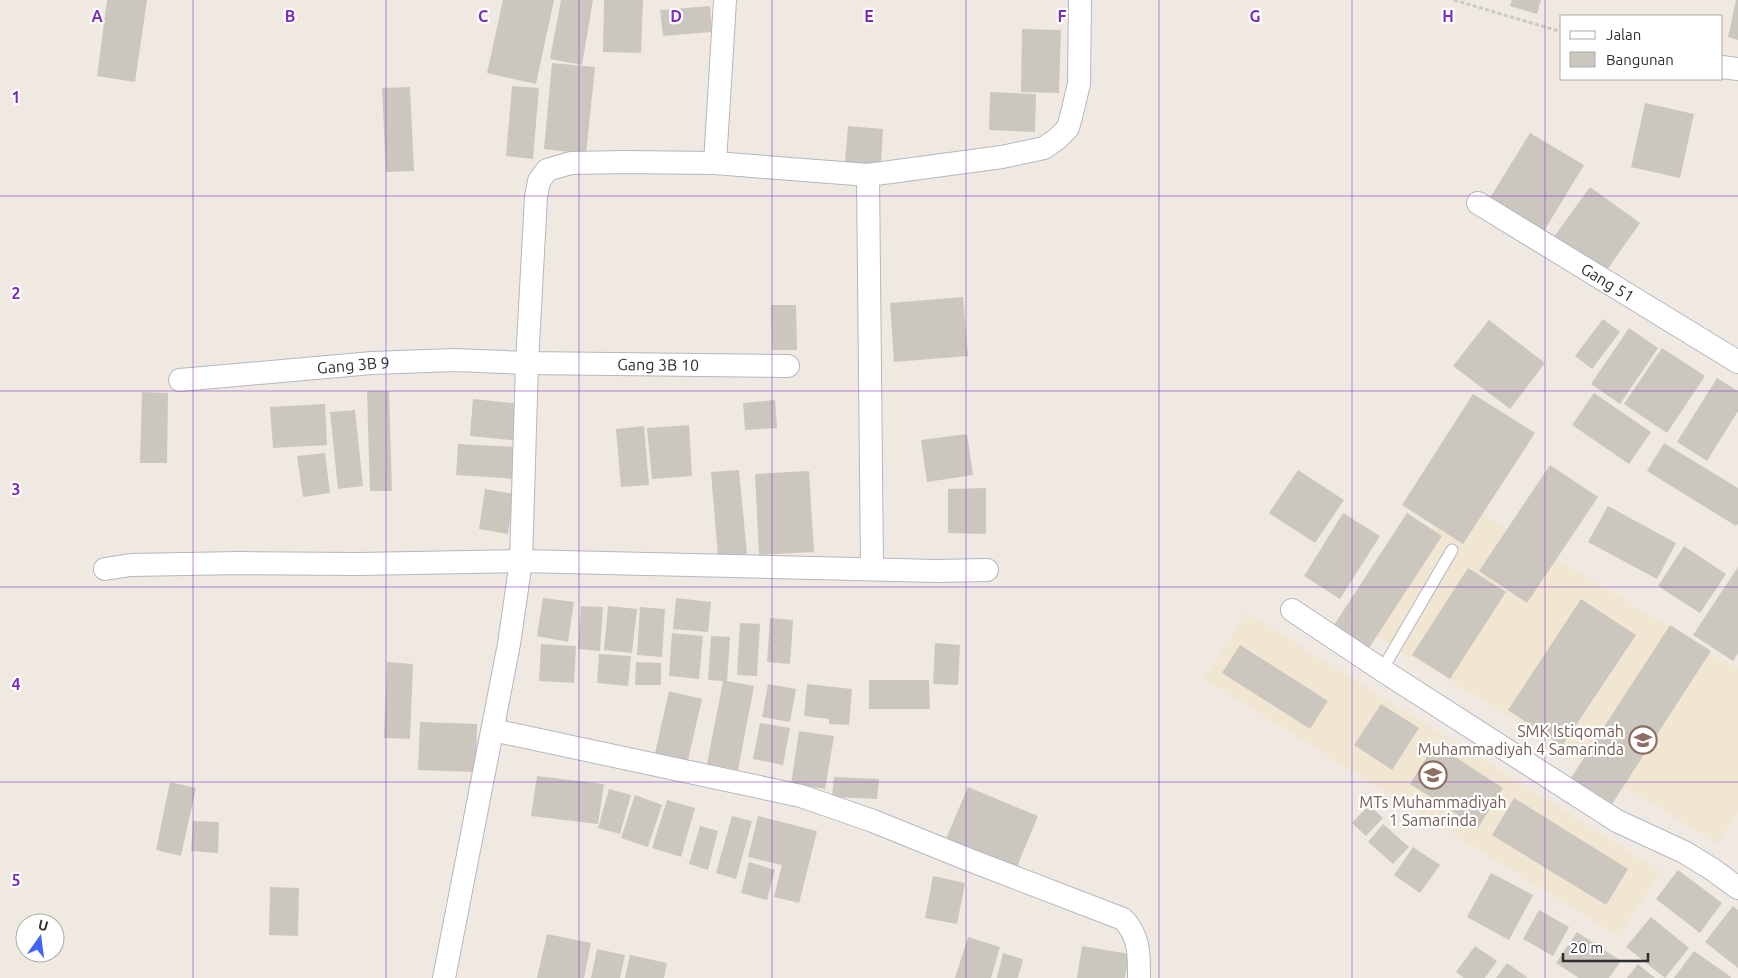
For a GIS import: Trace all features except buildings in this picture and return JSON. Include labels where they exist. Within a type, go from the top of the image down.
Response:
[{"type":"street","points":[[715,163],[725,0]]},
{"type":"street","points":[[450,976],[509,644],[521,561],[528,363],[536,197],[539,181],[547,170],[571,163],[715,163],[868,175],[1002,157],[1044,148],[1068,128],[1079,84],[1080,0]]},
{"type":"street","points":[[1723,67],[1738,69]]},
{"type":"street","points":[[868,175],[872,568]]},
{"type":"street","name":"Gang 51","points":[[1478,203],[1738,362]]},
{"type":"street","name":"Gang 3B 9","points":[[180,380],[372,363],[455,360],[528,363]]},
{"type":"street","name":"Gang 3B 10","points":[[528,363],[788,366]]},
{"type":"street","points":[[105,569],[131,565],[521,561],[937,571],[987,570]]},
{"type":"street","points":[[1292,610],[1617,821],[1684,852],[1738,888]]},
{"type":"street","points":[[493,730],[793,794],[835,806],[1123,919],[1130,926],[1139,949],[1139,978]]},
{"type":"lane","points":[[1382,670],[1452,550]]},
{"type":"path","points":[[1454,0],[1560,31]]},
{"type":"shaded area","name":"SMK Istiqomah Muhammadiyah 4 Samarinda","points":[[1452,495],[1738,669],[1738,812],[1718,844],[1369,631]]},
{"type":"shaded area","name":"MTs Muhammadiyah 1 Samarinda","points":[[1246,612],[1661,871],[1619,937],[1204,679]]},
{"type":"place","name":"SMK Istiqomah Muhammadiyah 4 Samarinda","points":[[1643,740]]},
{"type":"place","name":"MTs Muhammadiyah 1 Samarinda","points":[[1433,775]]}]
